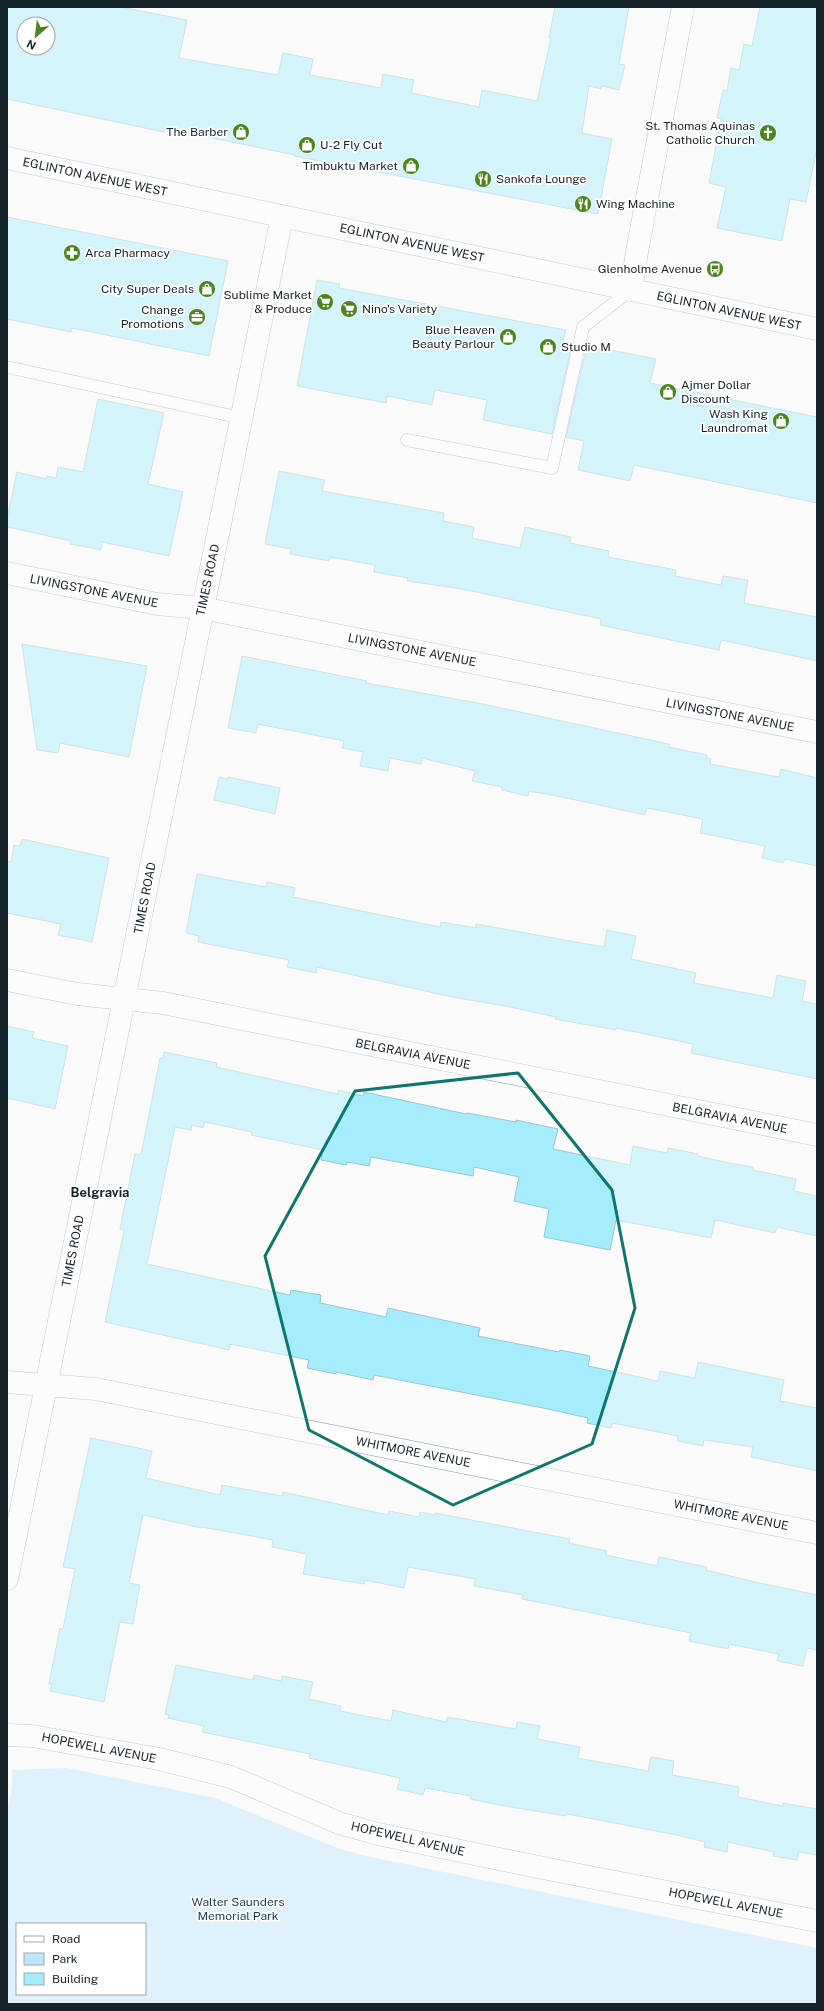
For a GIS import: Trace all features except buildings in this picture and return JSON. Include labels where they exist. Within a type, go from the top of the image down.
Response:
[{"type":"street","points":[[631,290],[683,7]]},
{"type":"street","name":"EGLINTON AVENUE WEST","points":[[7,158],[817,329]]},
{"type":"street","name":"TIMES ROAD","points":[[7,1579],[282,217]]},
{"type":"street","name":"LIVINGSTONE AVENUE","points":[[7,574],[157,604],[202,608],[817,732]]},
{"type":"street","name":"BELGRAVIA AVENUE","points":[[7,980],[76,994],[163,1003],[817,1135]]},
{"type":"street","name":"WHITMORE AVENUE","points":[[7,1382],[96,1388],[817,1532]]},
{"type":"street","name":"HOPEWELL AVENUE","points":[[7,1735],[32,1736],[159,1759],[231,1777],[339,1823],[378,1834],[553,1870],[817,1921]]},
{"type":"lane","points":[[407,440],[552,468],[583,327],[631,290]]},
{"type":"lane","points":[[7,367],[242,418]]},
{"type":"highlighted area","points":[[518,1073],[612,1190],[635,1308],[592,1444],[453,1505],[309,1430],[265,1256],[355,1091]]},
{"type":"green space","name":"Walter Saunders Memorial Park","points":[[67,1768],[215,1798],[340,1849],[361,1855],[817,1948],[817,2004],[7,2004],[7,1812],[12,1788],[12,1770]]},
{"type":"place","name":"The Barber","points":[[241,132]]},
{"type":"place","name":"St. Thomas Aquinas Catholic Church","points":[[768,133]]},
{"type":"place","name":"U-2 Fly Cut","points":[[307,145]]},
{"type":"place","name":"Timbuktu Market","points":[[411,166]]},
{"type":"place","name":"Sankofa Lounge","points":[[483,179]]},
{"type":"place","name":"Wing Machine","points":[[583,204]]},
{"type":"place","name":"Arca Pharmacy","points":[[72,253]]},
{"type":"place","name":"Glenholme Avenue","points":[[715,269]]},
{"type":"place","name":"City Super Deals","points":[[207,289]]},
{"type":"place","name":"Sublime Market & Produce","points":[[325,302]]},
{"type":"place","name":"Nino's Variety","points":[[349,309]]},
{"type":"place","name":"Change Promotions","points":[[197,317]]},
{"type":"place","name":"Blue Heaven Beauty Parlour","points":[[508,337]]},
{"type":"place","name":"Studio M","points":[[548,347]]},
{"type":"place","name":"Ajmer Dollar Discount","points":[[668,392]]},
{"type":"place","name":"Wash King Laundromat","points":[[781,421]]},
{"type":"district","name":"Belgravia","points":[[100,1192]]}]
